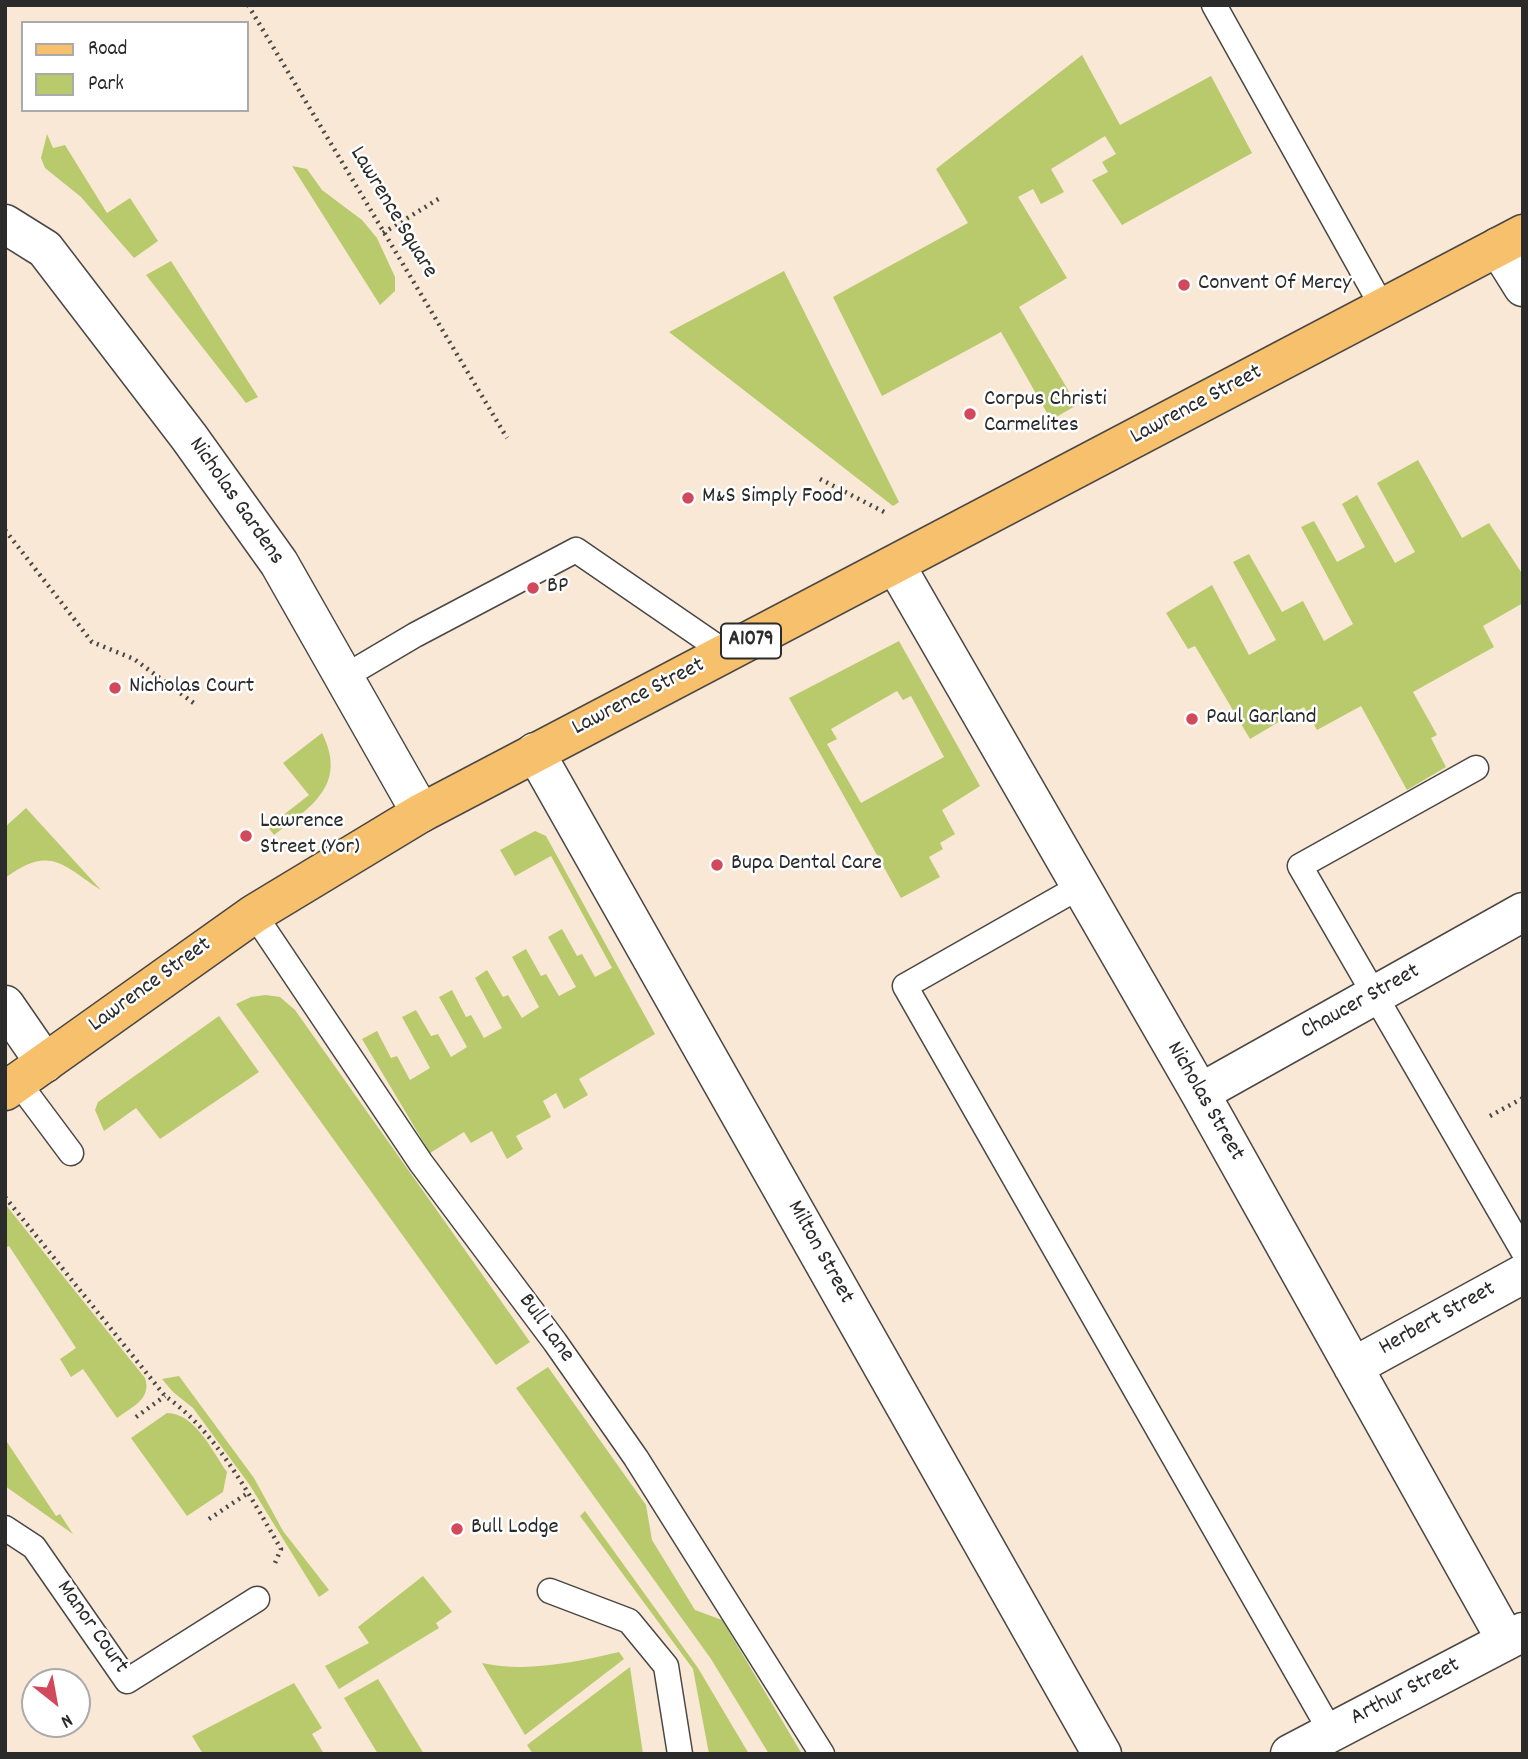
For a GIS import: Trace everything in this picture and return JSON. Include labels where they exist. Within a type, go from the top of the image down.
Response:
[{"type":"main road","name":"Lawrence Street","points":[[23,1078],[254,914],[421,813],[912,558],[1511,241]]},
{"type":"street","name":"Nicholas Gardens","points":[[5,224],[45,249],[189,437],[279,563],[421,813]]},
{"type":"street","points":[[1511,241],[1523,287]]},
{"type":"street","name":"Nicholas Street","points":[[912,558],[1081,886],[1353,1367],[1515,1636]]},
{"type":"street","name":"Milton Street","points":[[535,752],[1102,1754]]},
{"type":"street","name":"Chaucer Street","points":[[1200,1093],[1523,912]]},
{"type":"street","points":[[5,1005],[23,1078]]},
{"type":"street","name":"Herbert Street","points":[[1353,1367],[1523,1274]]},
{"type":"street","name":"Arthur Street","points":[[1290,1754],[1515,1636]]},
{"type":"lane","points":[[1214,5],[1383,308]]},
{"type":"lane","points":[[344,677],[415,635],[576,550],[726,653]]},
{"type":"lane","points":[[1476,768],[1300,866],[1523,1251]]},
{"type":"lane","points":[[1081,886],[905,986],[1331,1732]]},
{"type":"lane","name":"Bull Lane","points":[[254,914],[421,1163],[555,1342],[636,1458],[822,1754]]},
{"type":"lane","points":[[23,1078],[71,1153]]},
{"type":"lane","name":"Manor Court","points":[[5,1528],[34,1547],[127,1681],[257,1599]]},
{"type":"lane","points":[[550,1591],[629,1621],[666,1666],[680,1754]]},
{"type":"path","name":"Lawrence Square","points":[[248,5],[507,438]]},
{"type":"path","points":[[383,233],[440,198]]},
{"type":"path","points":[[820,480],[887,513],[912,558]]},
{"type":"path","points":[[5,530],[92,642],[134,659],[195,704]]},
{"type":"path","points":[[5,1197],[165,1396],[189,1412],[248,1493],[281,1549],[257,1599]]},
{"type":"path","points":[[136,1417],[165,1396]]},
{"type":"path","points":[[208,1519],[248,1493]]},
{"type":"green space","points":[[1082,55],[1120,125],[1211,76],[1252,153],[1122,225],[1092,180],[1108,172],[1102,162],[1116,154],[1105,136],[1051,169],[1064,192],[1041,204],[1033,189],[1018,197],[1067,278],[1019,307],[1077,405],[1051,420],[1001,332],[882,396],[833,297],[968,223],[936,169]]},
{"type":"green space","points":[[47,134],[53,148],[65,145],[107,213],[130,198],[158,241],[134,258],[81,197],[45,168],[41,158]]},
{"type":"green space","points":[[292,166],[307,169],[322,190],[362,220],[377,238],[395,277],[395,291],[380,305]]},
{"type":"green space","points":[[171,261],[258,397],[246,403],[146,275]]},
{"type":"green space","points":[[784,271],[899,502],[893,506],[669,332]]},
{"type":"green space","points":[[1418,460],[1462,538],[1489,523],[1523,575],[1523,603],[1483,626],[1494,647],[1413,692],[1437,735],[1431,738],[1446,767],[1407,790],[1361,706],[1317,730],[1304,707],[1250,739],[1195,646],[1188,649],[1166,613],[1212,585],[1249,655],[1276,640],[1233,562],[1249,554],[1282,612],[1303,601],[1324,641],[1353,624],[1301,527],[1314,521],[1337,562],[1365,547],[1342,504],[1357,495],[1395,563],[1415,552],[1377,483]]},
{"type":"green space","points":[[899,641],[980,786],[942,810],[955,834],[940,843],[943,849],[929,857],[940,877],[901,898],[789,698]],"holes":[[[897,691],[903,700],[911,696],[944,757],[861,803],[827,744],[837,739],[831,729]]]},
{"type":"green space","points":[[322,733],[329,751],[331,767],[328,781],[322,793],[301,815],[274,835],[268,827],[309,795],[283,763]]},
{"type":"green space","points":[[26,808],[101,890],[65,866],[45,860],[33,862],[5,878],[5,827]]},
{"type":"green space","points":[[535,831],[546,836],[655,1034],[579,1079],[588,1095],[564,1109],[556,1093],[543,1101],[551,1117],[516,1136],[523,1149],[507,1159],[492,1131],[471,1143],[464,1132],[430,1153],[362,1039],[377,1031],[391,1058],[397,1056],[410,1080],[430,1068],[402,1017],[416,1010],[431,1036],[438,1034],[451,1057],[467,1047],[439,997],[452,990],[466,1017],[471,1015],[484,1038],[502,1028],[475,978],[487,970],[503,997],[508,995],[522,1018],[539,1007],[512,957],[526,949],[541,976],[546,974],[559,996],[576,987],[548,937],[562,929],[577,956],[582,954],[595,977],[612,968],[551,856],[515,876],[500,850]]},
{"type":"green space","points":[[251,997],[280,997],[295,1010],[530,1342],[496,1365],[236,1004]]},
{"type":"green space","points":[[219,1016],[259,1072],[160,1139],[136,1108],[104,1131],[95,1110],[98,1102]]},
{"type":"green space","points":[[5,1204],[145,1378],[146,1392],[143,1397],[117,1418],[83,1369],[71,1377],[60,1359],[76,1348],[9,1246],[5,1248]]},
{"type":"green space","points":[[548,1367],[646,1505],[652,1540],[695,1610],[722,1620],[802,1754],[769,1754],[711,1659],[516,1388]]},
{"type":"green space","points":[[179,1376],[254,1478],[283,1531],[329,1590],[319,1597],[249,1484],[193,1408],[162,1379]]},
{"type":"green space","points":[[167,1413],[186,1419],[194,1426],[227,1472],[223,1492],[187,1516],[131,1438]]},
{"type":"green space","points":[[5,1439],[56,1516],[60,1514],[73,1534],[5,1486]]},
{"type":"green space","points":[[585,1511],[698,1668],[749,1754],[709,1754],[693,1669],[580,1516]]},
{"type":"green space","points":[[423,1576],[452,1612],[436,1623],[439,1628],[339,1689],[325,1666],[369,1643],[358,1627]]},
{"type":"green space","points":[[619,1652],[624,1659],[525,1735],[482,1663],[534,1667]]},
{"type":"green space","points":[[630,1667],[643,1754],[533,1754],[527,1745]]},
{"type":"green space","points":[[378,1679],[424,1754],[378,1754],[344,1698]]},
{"type":"green space","points":[[294,1683],[322,1728],[312,1734],[324,1754],[203,1754],[192,1736]]},
{"type":"place","name":"Convent Of Mercy","points":[[1184,285]]},
{"type":"place","name":"Corpus Christi Carmelites","points":[[970,414]]},
{"type":"place","name":"M&S Simply Food","points":[[688,498]]},
{"type":"place","name":"BP","points":[[533,588]]},
{"type":"place","name":"Nicholas Court","points":[[115,688]]},
{"type":"place","name":"Paul Garland","points":[[1192,719]]},
{"type":"place","name":"Lawrence Street (Yor)","points":[[246,836]]},
{"type":"place","name":"Bupa Dental Care","points":[[717,865]]},
{"type":"place","name":"Bull Lodge","points":[[457,1529]]}]
